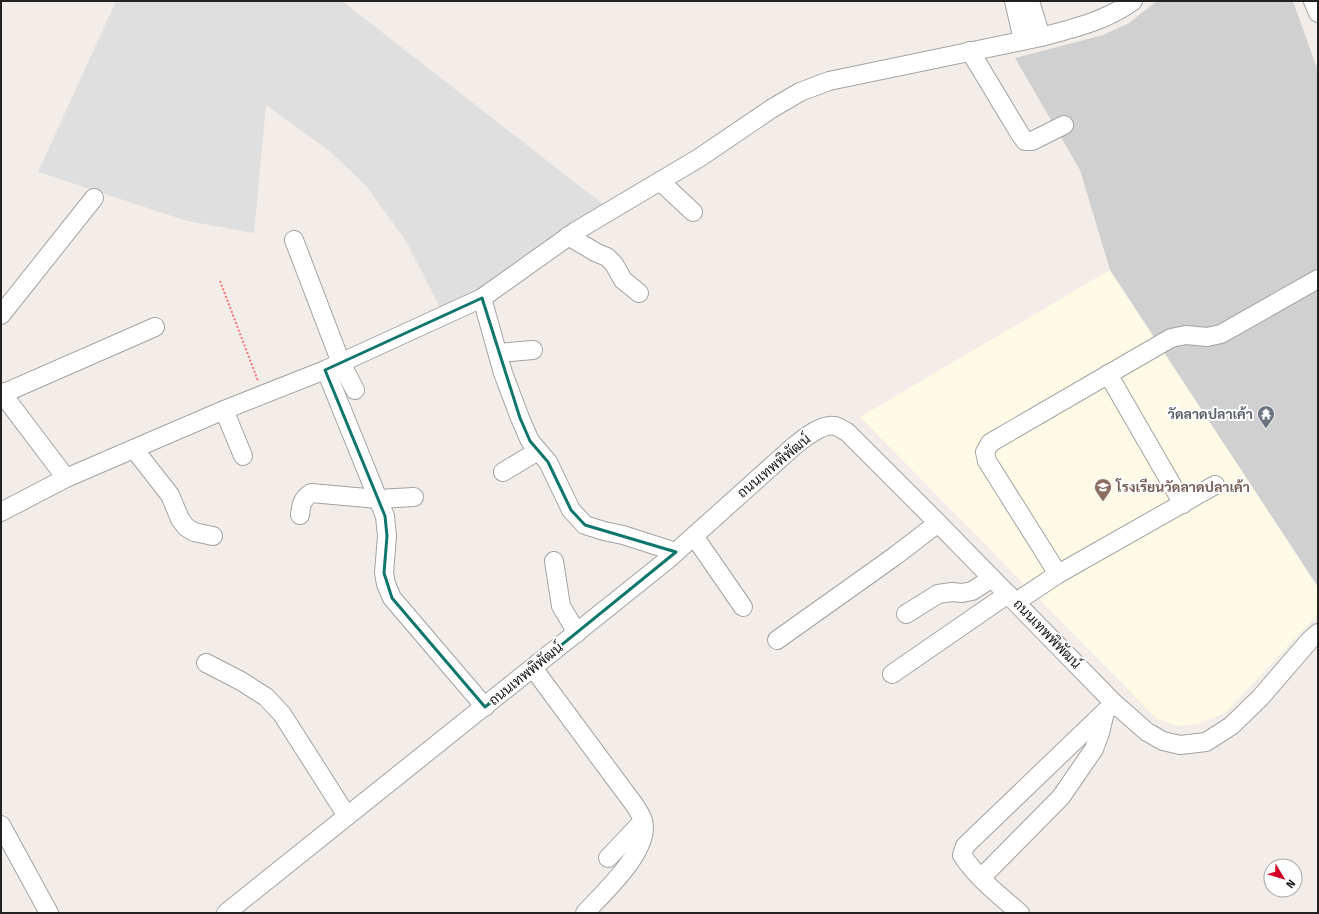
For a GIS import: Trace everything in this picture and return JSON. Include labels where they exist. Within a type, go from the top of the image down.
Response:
[{"type":"street","points":[[1014,1],[1023,40]]},
{"type":"street","points":[[1030,1],[1041,37]]},
{"type":"street","points":[[1,512],[66,478],[224,410],[325,370],[482,298],[568,236],[699,158],[771,109],[800,92],[829,81],[1041,37],[1097,21],[1124,8],[1133,1]]},
{"type":"street","points":[[1313,1],[1318,13]]},
{"type":"street","points":[[970,51],[1025,141],[1032,142],[1064,126]]},
{"type":"street","points":[[660,181],[693,212]]},
{"type":"street","points":[[1,315],[94,198]]},
{"type":"street","points":[[568,236],[597,253],[607,257],[614,264],[623,280],[639,293]]},
{"type":"street","points":[[294,240],[341,362],[356,390]]},
{"type":"street","points":[[1058,574],[987,461],[985,452],[990,443],[1171,338],[1186,335],[1207,337],[1221,334],[1318,279]]},
{"type":"street","points":[[482,298],[503,373],[520,418],[530,441],[548,462],[571,510],[585,524],[676,552]]},
{"type":"street","points":[[66,478],[2,393],[155,327]]},
{"type":"street","points":[[498,353],[533,350]]},
{"type":"street","points":[[325,370],[384,516],[387,536],[384,573],[386,584],[392,598],[484,707]]},
{"type":"street","points":[[1108,374],[1182,504]]},
{"type":"street","points":[[224,410],[243,456]]},
{"type":"street","name":"ถนนเทพพิพัฒน์","points":[[226,913],[676,552],[793,447],[812,433],[825,426],[835,426],[847,432],[1012,598],[1109,707],[1162,741],[1180,745],[1206,742],[1231,726],[1260,698],[1310,640],[1318,633]]},
{"type":"street","points":[[134,449],[170,495],[180,519],[186,527],[194,532],[213,536]]},
{"type":"street","points":[[503,472],[538,451]]},
{"type":"street","points":[[892,674],[1012,598],[1058,574],[1215,485]]},
{"type":"street","points":[[300,515],[301,505],[305,497],[311,493],[378,499],[414,497]]},
{"type":"street","points":[[777,640],[895,556],[938,523]]},
{"type":"street","points":[[694,536],[743,607]]},
{"type":"street","points":[[554,560],[561,606],[576,633]]},
{"type":"street","points":[[906,614],[938,594],[952,592],[962,593],[972,590],[992,578]]},
{"type":"street","points":[[206,663],[259,691],[282,714],[347,816]]},
{"type":"street","points":[[532,668],[636,807],[643,820],[644,830],[640,845],[628,866],[585,913]]},
{"type":"street","points":[[981,878],[1061,797],[1094,749],[1109,707]]},
{"type":"street","points":[[1020,913],[995,892],[969,864],[962,854],[965,846],[1109,707]]},
{"type":"street","points":[[608,858],[643,820]]},
{"type":"street","points":[[1,825],[49,913]]},
{"type":"path","points":[[220,281],[263,395]]},
{"type":"highlighted area","points":[[482,298],[520,418],[530,441],[548,462],[571,510],[585,525],[676,552],[485,707],[392,598],[384,573],[387,536],[385,516],[325,370]]},
{"type":"shaded area","points":[[116,1],[342,1],[604,205],[553,237],[492,282],[443,314],[406,241],[367,187],[332,153],[266,105],[254,233],[187,221],[38,172]]},
{"type":"shaded area","name":"วัดลาดปลาเค้า","points":[[1157,1],[1293,1],[1318,71],[1318,587],[1110,270],[1080,170],[1015,58],[1103,35],[1129,23]]},
{"type":"shaded area","name":"โรงเรียนวัดลาดปลาเค้า","points":[[1110,270],[1318,587],[1318,614],[1225,713],[1198,724],[1178,726],[1157,719],[860,417]]},
{"type":"place","name":"วัดลาดปลาเค้า","points":[[1266,429]]},
{"type":"place","name":"โรงเรียนวัดลาดปลาเค้า","points":[[1103,502]]}]
